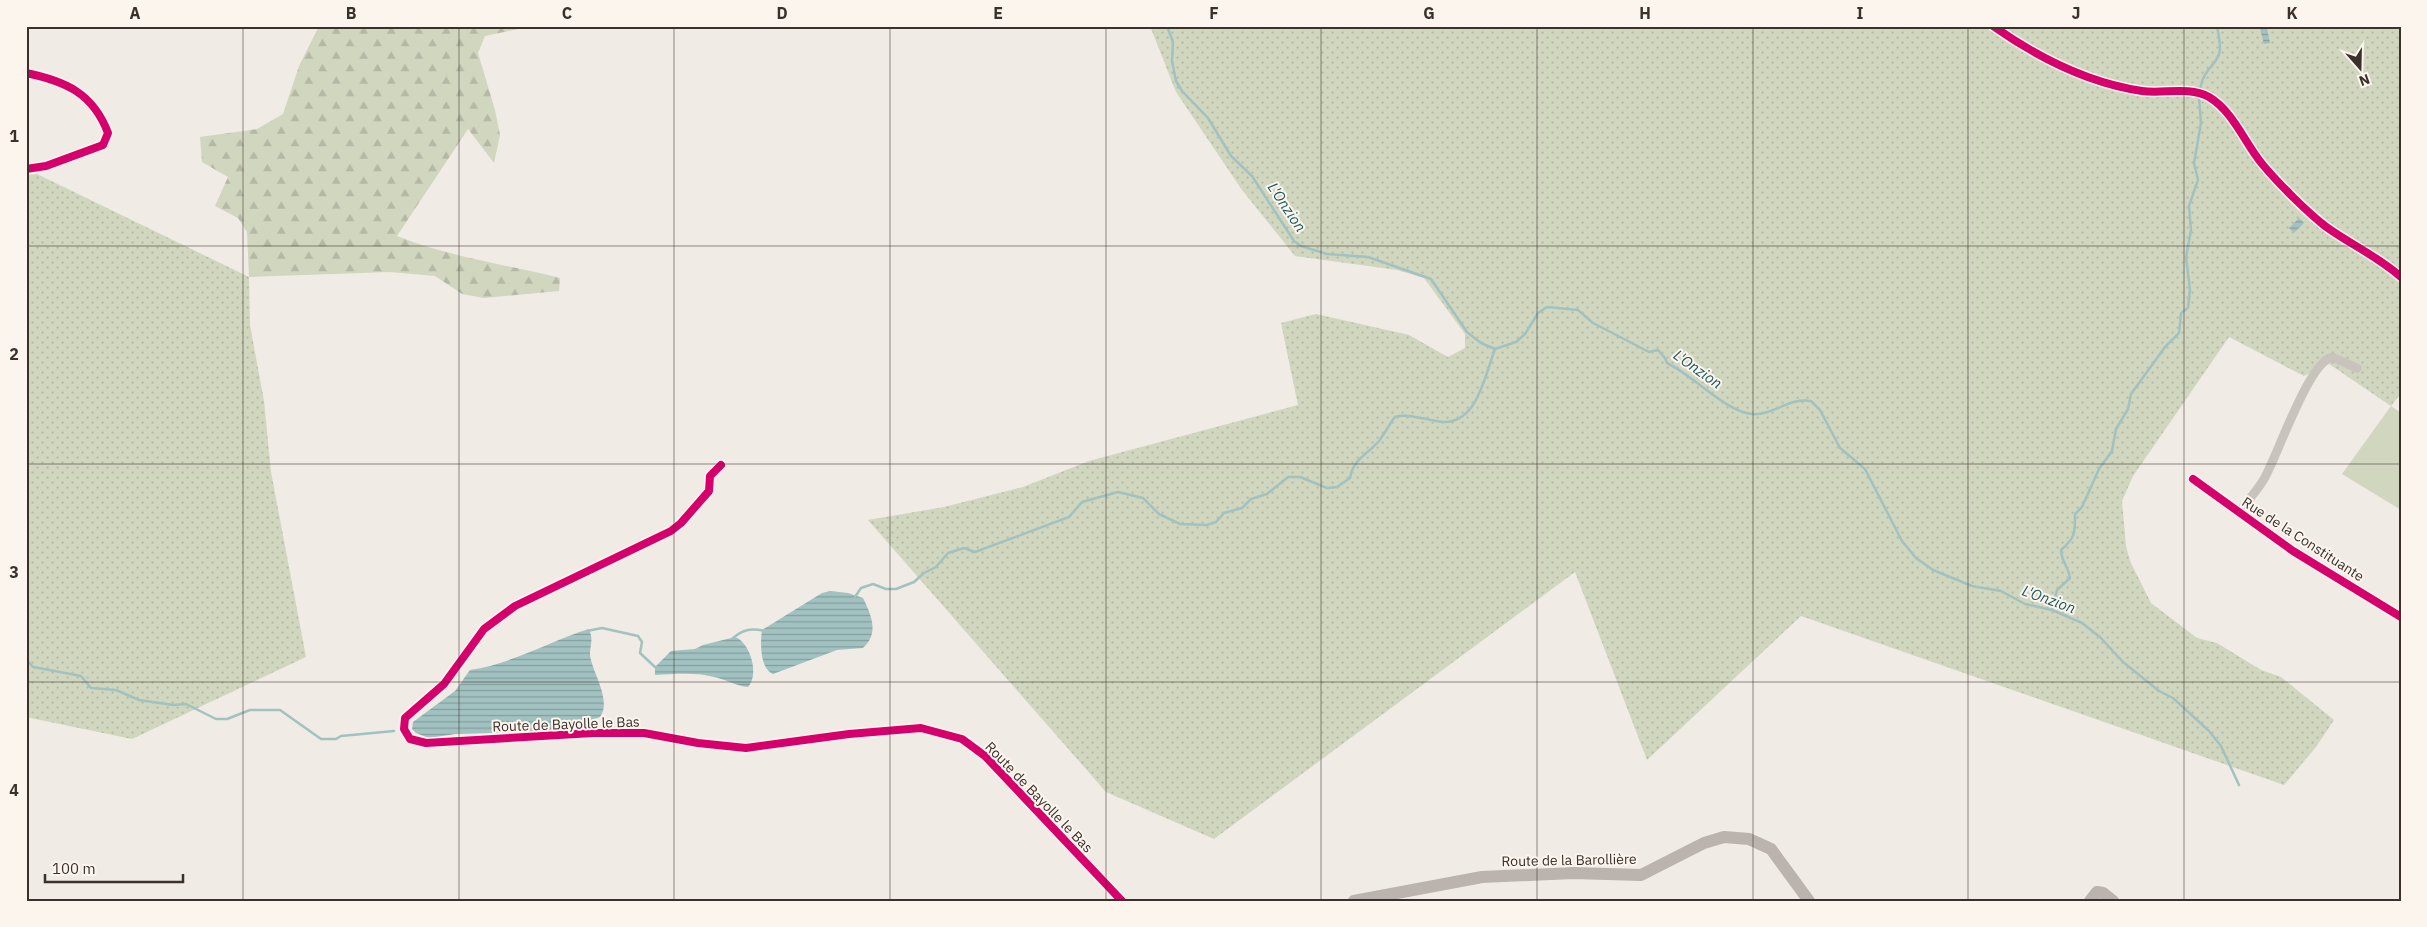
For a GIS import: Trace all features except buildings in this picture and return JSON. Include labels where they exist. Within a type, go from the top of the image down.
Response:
[{"type":"main road","name":"Route de la Barollière","points":[[1354,901],[1482,877],[1573,873],[1641,875],[1704,843],[1724,836],[1749,839],[1771,849],[1809,901]]},
{"type":"main road","points":[[2090,901],[2097,892],[2103,893],[2113,901]]},
{"type":"street","points":[[1993,26],[2061,66],[2097,79],[2140,90],[2156,92],[2182,90],[2208,97],[2220,105],[2264,166],[2319,221],[2379,258],[2401,277]]},
{"type":"street","name":"Rue de la Constituante","points":[[2239,513],[2265,478],[2308,382],[2321,364],[2332,357],[2358,368]]},
{"type":"street","name":"Route de Bayolle le Bas","points":[[721,465],[710,476],[709,491],[681,523],[671,531],[515,606],[484,629],[444,684],[405,718],[404,729],[410,739],[426,743],[593,733],[644,733],[698,743],[746,748],[849,734],[921,728],[962,739],[985,756],[1122,901]]},
{"type":"street","name":"Rue de la Constituante","points":[[2193,480],[2293,550],[2401,617]]},
{"type":"green space","points":[[319,26],[523,26],[523,28],[485,36],[478,53],[495,110],[500,135],[494,163],[468,129],[397,236],[457,255],[560,278],[559,291],[484,298],[462,294],[435,276],[390,272],[249,277],[247,232],[238,218],[215,206],[228,177],[202,162],[200,137],[257,129],[283,114],[299,66]]},
{"type":"green space","points":[[1150,26],[2401,26],[2401,393],[2391,406],[2329,364],[2304,376],[2229,337],[2133,476],[2122,501],[2126,546],[2130,561],[2151,603],[2197,638],[2217,643],[2261,670],[2281,677],[2334,720],[2316,747],[2284,785],[1801,616],[1647,760],[1575,572],[1214,839],[1106,792],[868,520],[944,507],[1023,487],[1089,461],[1298,405],[1281,323],[1316,314],[1409,335],[1448,357],[1465,348],[1465,334],[1424,278],[1397,270],[1295,256],[1242,190],[1176,92]]},
{"type":"green space","points":[[37,174],[249,277],[250,325],[264,401],[271,472],[306,657],[132,739],[26,717],[26,175]]},
{"type":"green space","points":[[2391,406],[2401,413],[2401,510],[2342,474]]},
{"type":"water","points":[[2267,28],[2270,43],[2264,44],[2260,29]]},
{"type":"water","points":[[2299,218],[2304,223],[2294,233],[2289,228]]},
{"type":"water","points":[[830,591],[848,593],[863,598],[872,624],[871,637],[868,643],[863,648],[837,650],[773,674],[763,661],[762,630],[822,593]]},
{"type":"water","points":[[589,629],[591,659],[604,702],[600,717],[562,731],[455,734],[429,738],[416,733],[412,729],[413,722],[455,691],[470,670],[516,658]]},
{"type":"water","points":[[735,637],[745,645],[752,659],[752,682],[748,687],[702,675],[655,675],[655,667],[671,651],[695,649],[703,645]]},
{"type":"waterway","name":"L'Onzion","points":[[1167,26],[1173,42],[1172,61],[1176,81],[1182,91],[1208,118],[1231,156],[1252,176],[1294,241],[1301,246],[1327,254],[1368,257],[1431,279],[1467,332],[1481,343],[1495,349],[1516,342],[1525,334],[1538,313],[1547,307],[1578,310],[1593,323],[1649,352],[1658,350],[1667,363],[1731,407],[1742,412],[1759,414],[1803,400],[1811,401],[1820,410],[1840,448],[1865,469],[1902,541],[1916,558],[1933,570],[1972,586],[2001,591],[2025,604],[2052,610],[2082,623],[2100,637],[2123,662],[2159,691],[2173,698],[2209,731],[2221,746],[2239,785]]},
{"type":"waterway","points":[[2200,89],[2206,72],[2220,51],[2217,26]]},
{"type":"waterway","points":[[2052,610],[2057,590],[2070,578],[2061,550],[2074,534],[2075,514],[2082,507],[2099,469],[2112,451],[2116,429],[2128,409],[2131,394],[2165,347],[2179,333],[2181,313],[2188,308],[2190,290],[2186,257],[2191,230],[2189,206],[2198,180],[2194,163],[2201,123],[2199,98]]},
{"type":"waterway","points":[[855,597],[861,588],[873,584],[886,589],[896,589],[914,582],[924,573],[936,567],[948,553],[964,548],[975,552],[1069,517],[1082,502],[1118,492],[1143,498],[1159,514],[1180,524],[1207,525],[1216,522],[1224,513],[1242,508],[1251,499],[1267,494],[1288,477],[1300,477],[1327,488],[1337,487],[1350,478],[1354,466],[1379,441],[1395,417],[1410,416],[1450,422],[1461,418],[1469,410],[1482,387],[1495,349]]},
{"type":"waterway","points":[[587,631],[602,628],[638,636],[642,642],[640,653],[655,667],[658,667]]},
{"type":"waterway","points":[[733,638],[748,630],[765,631]]},
{"type":"waterway","points":[[26,659],[33,667],[81,676],[91,688],[116,690],[139,700],[173,705],[186,704],[216,719],[227,719],[250,710],[280,710],[321,739],[336,739],[341,736],[394,731]]},
{"type":"cycle path","points":[[1993,26],[2045,58],[2102,82],[2142,91],[2184,91],[2209,97],[2225,111],[2263,165],[2301,205],[2325,226],[2382,262],[2401,277]]},
{"type":"cycle path","points":[[26,73],[53,80],[76,91],[94,108],[102,119],[108,133],[103,145],[46,166],[26,169]]},
{"type":"cycle path","points":[[721,465],[710,476],[709,491],[681,523],[671,531],[515,606],[484,629],[444,684],[405,718],[404,729],[410,739],[426,743],[593,733],[644,733],[698,743],[746,748],[849,734],[921,728],[962,739],[985,756],[1122,901]]},
{"type":"cycle path","points":[[2193,479],[2293,551],[2401,617]]}]
